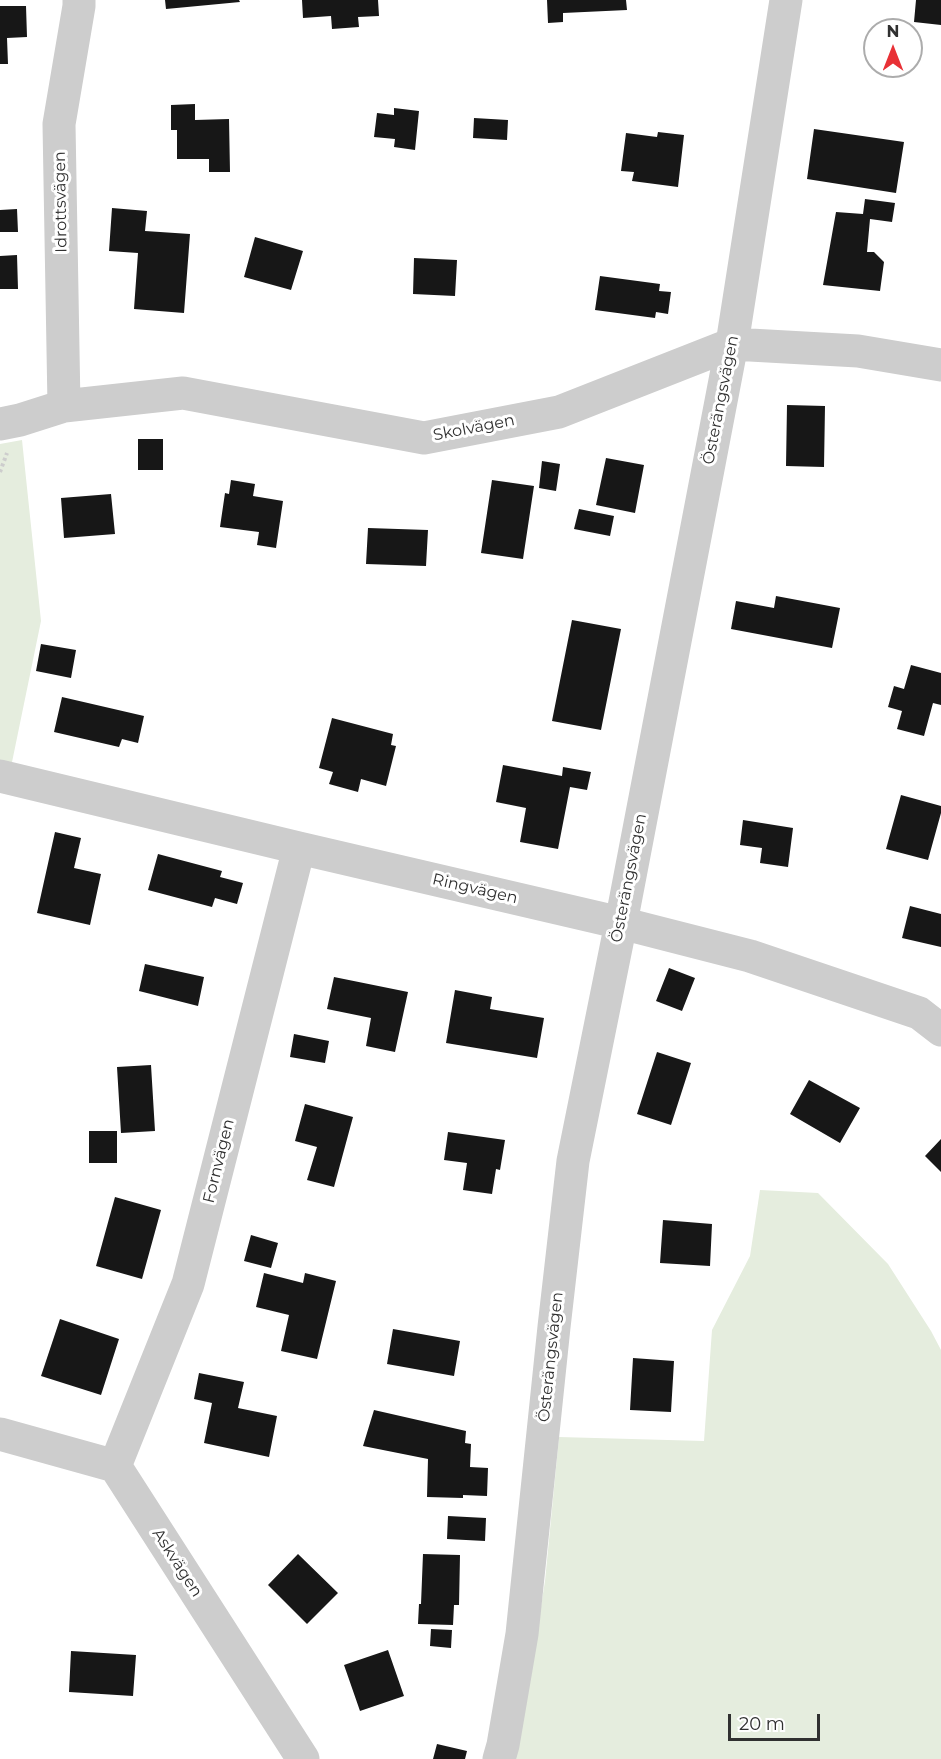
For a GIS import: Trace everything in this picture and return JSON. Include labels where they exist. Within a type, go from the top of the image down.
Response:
[{"type":"street","name":"Idrottsvägen","points":[[64,406],[59,124],[80,6],[79,0]]},
{"type":"street","name":"Österängsvägen","points":[[499,1759],[522,1634],[573,1161],[732,344],[786,0]]},
{"type":"street","name":"Skolvägen","points":[[0,424],[64,406],[183,393],[424,438],[560,412],[732,344],[858,351],[941,365]]},
{"type":"street","name":"Ringvägen","points":[[0,776],[621,923],[750,956],[919,1013],[941,1030]]},
{"type":"street","name":"Fornvägen","points":[[115,1466],[188,1284],[299,848]]},
{"type":"street","points":[[0,1434],[115,1466]]},
{"type":"street","name":"Askvägen","points":[[115,1466],[303,1759]]},
{"type":"green space","points":[[22,440],[41,621],[11,767],[0,764],[0,444]]},
{"type":"green space","points":[[760,1190],[818,1193],[888,1264],[941,1350],[941,1759],[515,1759],[545,1581],[559,1437],[704,1441],[712,1330],[750,1256]]},
{"type":"building","points":[[165,0],[239,0],[240,2],[166,9]]},
{"type":"building","points":[[302,0],[378,0],[379,16],[358,17],[359,27],[332,29],[331,16],[303,18]]},
{"type":"building","points":[[547,0],[626,0],[627,10],[563,13],[563,22],[548,23]]},
{"type":"building","points":[[916,0],[941,0],[941,25],[923,23],[923,18],[914,18]]},
{"type":"building","points":[[0,6],[26,6],[27,37],[7,38],[8,64],[0,64]]},
{"type":"building","points":[[195,104],[195,120],[229,119],[230,172],[209,172],[209,159],[177,159],[177,130],[171,130],[171,105]]},
{"type":"building","points":[[394,108],[419,111],[415,150],[394,147],[395,139],[374,137],[377,113],[394,115]]},
{"type":"building","points":[[474,118],[508,120],[507,140],[473,138]]},
{"type":"building","points":[[814,129],[904,142],[896,193],[807,179]]},
{"type":"building","points":[[658,132],[684,135],[678,187],[632,181],[634,172],[621,171],[626,133],[657,137]]},
{"type":"building","points":[[865,199],[895,203],[892,222],[870,219],[867,252],[874,252],[884,262],[880,291],[823,285],[836,212],[863,214]]},
{"type":"building","points":[[112,208],[147,211],[145,231],[190,234],[184,313],[134,309],[138,253],[109,251]]},
{"type":"building","points":[[17,209],[18,232],[0,232],[0,210]]},
{"type":"building","points":[[255,237],[303,251],[291,290],[244,277]]},
{"type":"building","points":[[17,255],[18,289],[0,289],[0,256]]},
{"type":"building","points":[[414,258],[457,260],[455,296],[413,294]]},
{"type":"building","points":[[600,276],[660,284],[659,291],[671,292],[668,314],[656,312],[655,318],[595,310]]},
{"type":"building","points":[[787,405],[825,406],[824,467],[786,466]]},
{"type":"building","points":[[138,439],[163,439],[163,470],[138,470]]},
{"type":"building","points":[[606,458],[644,465],[635,513],[596,505]]},
{"type":"building","points":[[542,461],[560,464],[556,491],[539,488]]},
{"type":"building","points":[[231,480],[255,484],[253,496],[283,501],[276,548],[257,545],[259,532],[220,527],[225,493],[229,494]]},
{"type":"building","points":[[492,480],[534,486],[523,559],[481,553]]},
{"type":"building","points":[[111,494],[115,534],[64,538],[61,498]]},
{"type":"building","points":[[579,509],[614,516],[610,536],[574,529]]},
{"type":"building","points":[[368,528],[428,530],[426,566],[366,564]]},
{"type":"building","points":[[776,596],[840,608],[832,648],[731,629],[736,601],[774,608]]},
{"type":"building","points":[[572,620],[621,629],[601,730],[552,721]]},
{"type":"building","points":[[41,644],[76,650],[71,678],[36,671]]},
{"type":"building","points":[[911,665],[941,673],[941,705],[933,703],[924,736],[897,729],[902,711],[888,707],[894,686],[904,689]]},
{"type":"building","points":[[62,697],[144,716],[138,743],[122,739],[119,747],[54,732]]},
{"type":"building","points":[[332,718],[393,734],[391,745],[396,746],[386,786],[361,779],[358,792],[329,784],[333,772],[319,768]]},
{"type":"building","points":[[503,765],[562,776],[563,767],[591,772],[587,790],[570,787],[558,849],[520,842],[526,808],[496,802]]},
{"type":"building","points":[[901,795],[941,806],[928,860],[886,849]]},
{"type":"building","points":[[743,820],[793,828],[788,867],[760,863],[762,848],[740,845]]},
{"type":"building","points":[[55,832],[81,838],[74,868],[101,874],[90,925],[37,913]]},
{"type":"building","points":[[158,854],[222,871],[220,877],[243,883],[237,904],[215,898],[212,907],[148,890]]},
{"type":"building","points":[[910,906],[941,914],[941,947],[902,938]]},
{"type":"building","points":[[145,964],[204,977],[198,1006],[139,991]]},
{"type":"building","points":[[669,968],[695,978],[682,1011],[656,1001]]},
{"type":"building","points":[[334,977],[408,992],[395,1052],[366,1046],[371,1018],[327,1009]]},
{"type":"building","points":[[455,990],[492,997],[490,1009],[544,1018],[537,1058],[446,1043]]},
{"type":"building","points":[[294,1034],[329,1041],[325,1063],[290,1057]]},
{"type":"building","points":[[657,1052],[691,1063],[671,1125],[637,1114]]},
{"type":"building","points":[[151,1065],[155,1131],[121,1133],[117,1067]]},
{"type":"building","points":[[809,1080],[860,1108],[840,1143],[790,1114]]},
{"type":"building","points":[[305,1104],[353,1117],[334,1187],[307,1180],[317,1147],[295,1141]]},
{"type":"building","points":[[89,1131],[117,1131],[117,1163],[89,1163]]},
{"type":"building","points":[[448,1132],[505,1140],[500,1170],[496,1169],[492,1194],[463,1190],[467,1163],[444,1160]]},
{"type":"building","points":[[941,1139],[941,1172],[925,1156]]},
{"type":"building","points":[[115,1197],[161,1210],[142,1279],[96,1266]]},
{"type":"building","points":[[663,1220],[712,1224],[710,1266],[660,1263]]},
{"type":"building","points":[[251,1235],[278,1243],[271,1268],[244,1261]]},
{"type":"building","points":[[264,1273],[303,1283],[305,1273],[336,1281],[317,1359],[281,1351],[289,1315],[256,1307]]},
{"type":"building","points":[[60,1319],[119,1339],[101,1395],[41,1376]]},
{"type":"building","points":[[393,1329],[460,1341],[454,1376],[387,1364]]},
{"type":"building","points":[[633,1358],[674,1361],[671,1412],[630,1410]]},
{"type":"building","points":[[199,1373],[244,1382],[238,1408],[277,1416],[269,1457],[204,1443],[212,1403],[194,1399]]},
{"type":"building","points":[[374,1410],[466,1431],[465,1443],[471,1444],[470,1467],[488,1468],[487,1496],[427,1497],[428,1459],[363,1446]]},
{"type":"building","points":[[448,1516],[486,1518],[485,1541],[447,1539]]},
{"type":"building","points":[[298,1554],[338,1593],[307,1624],[268,1585]]},
{"type":"building","points":[[423,1554],[460,1555],[459,1605],[454,1605],[453,1625],[418,1624]]},
{"type":"building","points":[[431,1629],[452,1630],[451,1648],[430,1646]]},
{"type":"building","points":[[388,1650],[404,1696],[360,1711],[344,1665]]},
{"type":"building","points":[[71,1651],[136,1655],[133,1696],[69,1692]]},
{"type":"building","points":[[437,1744],[467,1751],[465,1759],[433,1759]]}]
